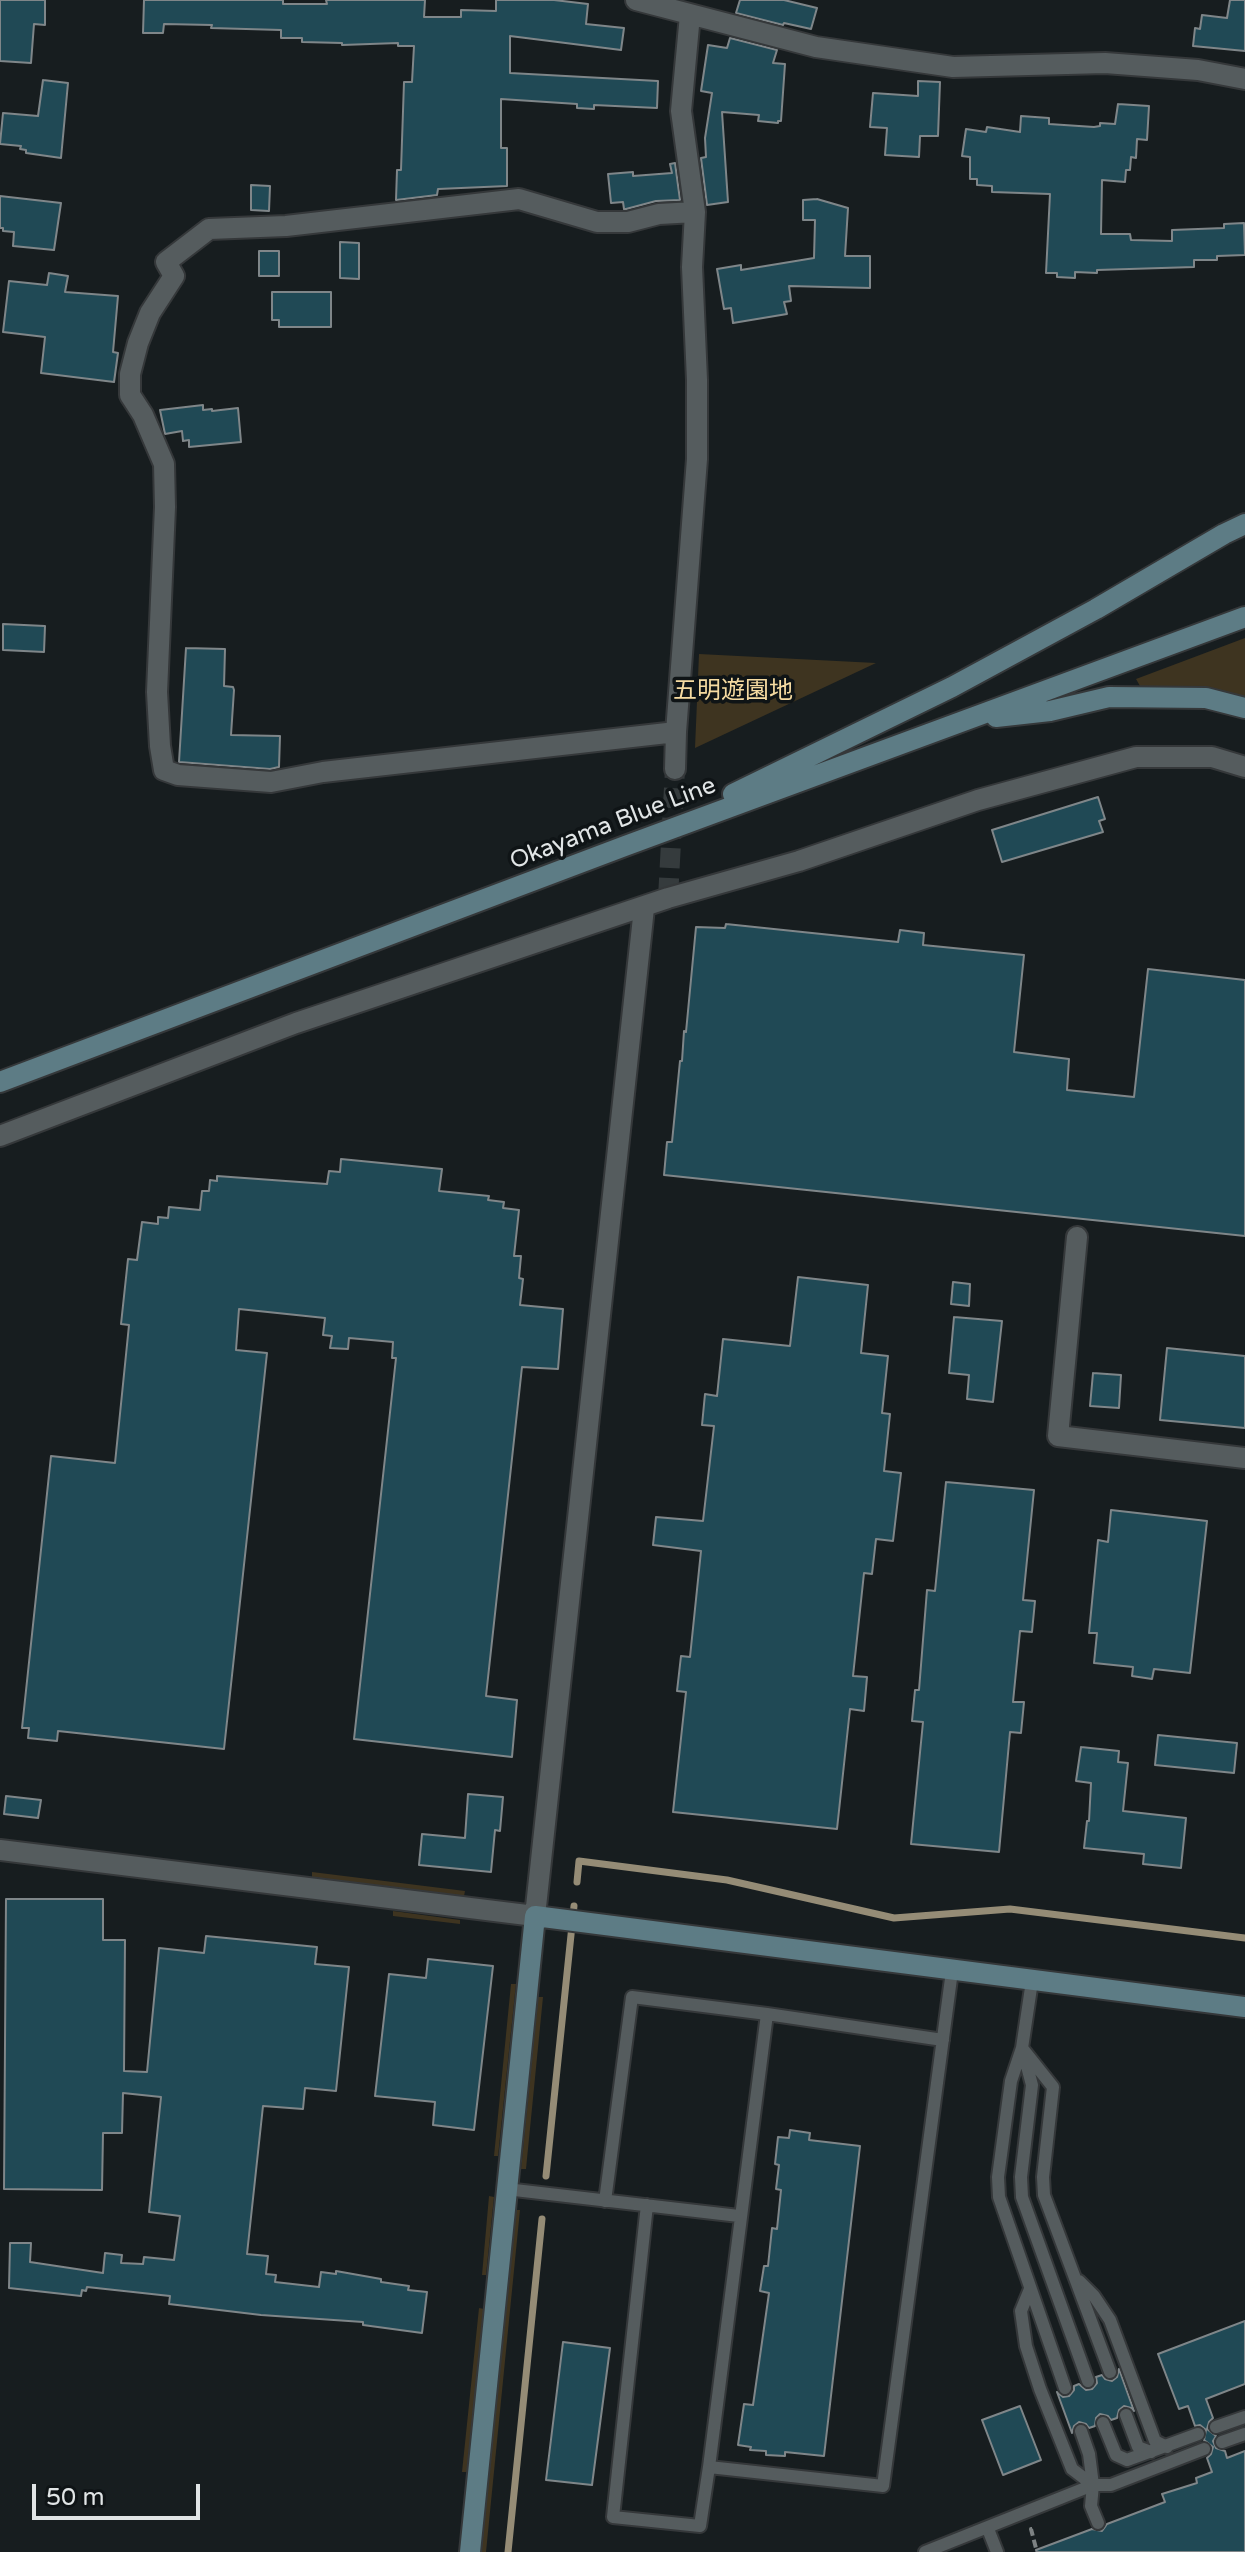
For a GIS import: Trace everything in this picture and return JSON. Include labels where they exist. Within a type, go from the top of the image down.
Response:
[{"type":"main road","points":[[625,846],[952,687],[1245,524]]},
{"type":"main road","name":"Okayama Blue Line","points":[[0,1082],[625,846],[1245,617]]},
{"type":"main road","points":[[964,720],[1050,711],[1109,697],[1206,698],[1245,708]]},
{"type":"main road","points":[[470,2552],[535,1916],[1245,2007]]},
{"type":"street","points":[[636,0],[816,47],[953,67],[1105,63],[1198,70],[1245,79]]},
{"type":"street","points":[[675,769],[697,459],[692,267],[695,212],[681,111],[690,15]]},
{"type":"street","points":[[676,732],[323,772],[271,782],[178,775],[164,770],[157,692],[164,464],[143,415],[130,395],[130,374],[150,313],[174,276],[166,262],[209,229],[286,226],[519,199],[597,222],[628,222],[659,214],[695,212]]},
{"type":"street","points":[[0,1136],[296,1023],[668,898],[799,861],[978,800],[1136,757],[1212,757],[1245,767]]},
{"type":"street","points":[[0,1850],[535,1916],[644,908]]},
{"type":"street","points":[[1077,1237],[1058,1436],[1245,1458]]},
{"type":"lane","points":[[709,2467],[883,2486],[952,1971]]},
{"type":"lane","points":[[1032,1981],[1022,2048],[1011,2081],[998,2177],[999,2197],[1065,2388]]},
{"type":"lane","points":[[605,2201],[632,1997],[943,2040]]},
{"type":"lane","points":[[647,2205],[613,2517],[700,2526],[767,2014]]},
{"type":"lane","points":[[1022,2048],[1053,2087],[1043,2177],[1044,2195],[1110,2372]]},
{"type":"lane","points":[[1022,2048],[1032,2085],[1021,2177],[1022,2197],[1088,2381]]},
{"type":"lane","points":[[506,2189],[739,2216]]},
{"type":"lane","points":[[1074,2276],[1094,2296],[1110,2320],[1155,2441],[1167,2447]]},
{"type":"lane","points":[[1030,2289],[1021,2311],[1030,2360],[1072,2469],[1093,2485]]},
{"type":"lane","points":[[1126,2415],[1138,2447],[1151,2452]]},
{"type":"lane","points":[[1216,2427],[1245,2417]]},
{"type":"lane","points":[[1103,2423],[1116,2455],[1127,2460],[1198,2434]]},
{"type":"lane","points":[[1081,2431],[1089,2454],[1093,2485],[1091,2506],[1098,2523]]},
{"type":"lane","points":[[1222,2442],[1245,2434]]},
{"type":"lane","points":[[925,2552],[1093,2485],[1111,2485],[1204,2449]]},
{"type":"lane","points":[[988,2529],[997,2552]]},
{"type":"green space","points":[[1245,638],[1245,699],[1198,687],[1140,686],[1136,679]]},
{"type":"green space","name":"五明遊園地","points":[[699,654],[876,663],[695,748]]},
{"type":"green space","points":[[312,1872],[465,1891],[464,1896],[312,1877]]},
{"type":"green space","points":[[393,1911],[460,1920],[460,1924],[393,1916]]},
{"type":"green space","points":[[511,1984],[516,1984],[498,2156],[494,2156]]},
{"type":"green space","points":[[538,1997],[543,1997],[526,2169],[521,2169]]},
{"type":"green space","points":[[489,2196],[494,2197],[486,2275],[482,2275]]},
{"type":"green space","points":[[516,2210],[520,2210],[486,2552],[481,2552]]},
{"type":"green space","points":[[479,2308],[484,2309],[467,2472],[462,2472]]},
{"type":"building","points":[[0,0],[45,0],[45,25],[34,24],[31,63],[0,61]]},
{"type":"building","points":[[144,0],[283,0],[283,4],[327,4],[326,0],[425,0],[424,17],[461,17],[461,10],[496,11],[496,0],[554,0],[588,4],[586,24],[624,28],[621,50],[510,36],[510,73],[658,81],[657,108],[594,105],[594,109],[577,108],[577,104],[501,99],[501,148],[507,148],[507,186],[438,189],[437,195],[396,200],[397,170],[401,170],[404,82],[412,82],[414,46],[398,46],[398,43],[342,45],[302,42],[302,38],[281,38],[281,30],[211,28],[212,25],[164,24],[163,33],[143,33]]},
{"type":"building","points":[[740,0],[784,0],[817,8],[811,29],[736,13]]},
{"type":"building","points":[[1230,0],[1245,0],[1245,51],[1193,46],[1195,28],[1200,29],[1202,15],[1227,18]]},
{"type":"building","points":[[730,38],[777,50],[773,63],[785,64],[781,121],[758,121],[759,115],[722,112],[728,202],[707,205],[701,158],[706,157],[705,138],[712,93],[701,91],[708,45],[727,48]]},
{"type":"building","points":[[43,80],[68,83],[61,158],[26,153],[26,150],[20,149],[21,146],[0,144],[3,113],[38,116]]},
{"type":"building","points":[[918,81],[940,82],[938,136],[920,136],[919,157],[885,155],[887,128],[870,127],[873,93],[918,96]]},
{"type":"building","points":[[1118,104],[1149,106],[1147,140],[1137,139],[1136,158],[1131,157],[1125,182],[1102,180],[1101,234],[1130,234],[1131,240],[1172,241],[1172,230],[1224,228],[1224,224],[1244,223],[1245,255],[1194,260],[1194,267],[1097,270],[1097,273],[1075,272],[1075,278],[1057,277],[1057,273],[1046,273],[1050,194],[992,192],[992,186],[977,185],[977,179],[970,179],[970,157],[962,156],[966,129],[986,132],[987,127],[1020,132],[1021,116],[1049,118],[1049,124],[1094,127],[1100,126],[1100,123],[1115,124]]},
{"type":"building","points":[[675,163],[680,200],[656,201],[626,209],[623,202],[611,203],[608,174],[672,173],[670,164]]},
{"type":"building","points":[[251,185],[270,186],[269,211],[251,210]]},
{"type":"building","points":[[0,196],[61,203],[54,250],[13,246],[14,232],[0,228]]},
{"type":"building","points":[[817,199],[848,208],[845,256],[870,256],[870,288],[789,286],[791,301],[784,302],[787,314],[733,323],[731,308],[724,309],[717,269],[741,265],[741,270],[814,258],[815,220],[803,220],[803,200]]},
{"type":"building","points":[[340,242],[359,243],[359,279],[340,278]]},
{"type":"building","points":[[259,251],[279,251],[279,276],[259,276]]},
{"type":"building","points":[[49,273],[68,276],[65,292],[118,296],[113,352],[118,353],[114,382],[41,373],[45,337],[3,332],[9,281],[47,285]]},
{"type":"building","points":[[272,292],[331,292],[331,327],[279,327],[279,320],[272,320]]},
{"type":"building","points":[[203,405],[203,410],[212,411],[238,408],[241,442],[189,447],[189,440],[183,441],[182,431],[165,434],[160,410]]},
{"type":"building","points":[[3,624],[45,626],[44,652],[3,650]]},
{"type":"building","points":[[186,648],[225,649],[224,686],[233,687],[234,690],[231,735],[280,736],[279,767],[270,769],[179,762]]},
{"type":"building","points":[[1098,797],[1105,819],[1099,821],[1103,832],[1002,862],[992,830]]},
{"type":"building","points":[[726,924],[898,942],[900,930],[924,933],[923,945],[1024,955],[1014,1052],[1069,1059],[1067,1090],[1134,1097],[1148,969],[1245,980],[1245,1236],[664,1175],[667,1142],[672,1142],[696,927],[725,928]]},
{"type":"building","points":[[341,1159],[442,1169],[439,1191],[489,1196],[488,1200],[504,1202],[503,1208],[519,1210],[514,1256],[521,1256],[519,1278],[523,1279],[520,1305],[563,1309],[558,1369],[522,1367],[486,1696],[517,1700],[512,1757],[354,1739],[396,1358],[392,1358],[393,1342],[349,1338],[348,1349],[330,1348],[332,1336],[323,1335],[325,1318],[239,1309],[236,1350],[267,1353],[224,1749],[58,1731],[57,1741],[28,1738],[29,1728],[22,1728],[51,1456],[115,1463],[129,1325],[121,1324],[128,1259],[137,1260],[142,1222],[158,1224],[158,1217],[168,1218],[169,1207],[200,1210],[202,1191],[209,1191],[210,1180],[217,1181],[217,1176],[327,1184],[329,1171],[340,1172]]},
{"type":"building","points":[[798,1277],[868,1285],[861,1353],[888,1356],[882,1413],[890,1414],[884,1471],[901,1473],[893,1541],[876,1539],[872,1574],[864,1573],[853,1676],[867,1677],[864,1711],[850,1709],[837,1829],[673,1812],[686,1692],[677,1691],[681,1656],[690,1657],[701,1551],[653,1545],[656,1517],[703,1521],[714,1426],[702,1425],[705,1394],[717,1396],[723,1339],[790,1346]]},
{"type":"building","points":[[953,1282],[970,1284],[969,1306],[951,1304]]},
{"type":"building","points":[[954,1317],[1002,1321],[993,1402],[967,1399],[969,1375],[949,1373]]},
{"type":"building","points":[[1167,1348],[1245,1356],[1245,1428],[1160,1420]]},
{"type":"building","points":[[1093,1373],[1121,1375],[1119,1408],[1090,1406]]},
{"type":"building","points":[[946,1482],[1034,1490],[1023,1600],[1035,1601],[1032,1632],[1020,1631],[1013,1702],[1024,1702],[1021,1733],[1010,1732],[999,1852],[911,1844],[923,1722],[912,1721],[915,1690],[919,1690],[927,1590],[935,1591]]},
{"type":"building","points":[[1111,1510],[1207,1521],[1190,1673],[1154,1669],[1152,1679],[1132,1676],[1133,1667],[1094,1663],[1097,1633],[1089,1633],[1098,1540],[1108,1542]]},
{"type":"building","points":[[1158,1735],[1237,1743],[1234,1773],[1155,1765]]},
{"type":"building","points":[[1081,1747],[1119,1751],[1118,1762],[1128,1763],[1123,1811],[1186,1818],[1181,1868],[1143,1864],[1144,1854],[1084,1848],[1091,1783],[1076,1781]]},
{"type":"building","points":[[468,1794],[503,1797],[500,1831],[495,1830],[491,1872],[419,1865],[422,1834],[465,1838]]},
{"type":"building","points":[[6,1796],[41,1800],[38,1818],[4,1814]]},
{"type":"building","points":[[6,1899],[103,1899],[103,1940],[125,1940],[124,2071],[147,2072],[159,1948],[204,1953],[206,1936],[317,1947],[315,1964],[349,1967],[336,2091],[305,2088],[303,2109],[263,2106],[247,2254],[268,2256],[266,2274],[276,2275],[275,2282],[319,2287],[321,2272],[336,2274],[336,2271],[427,2292],[422,2333],[363,2325],[363,2322],[261,2315],[169,2304],[170,2296],[87,2287],[86,2291],[82,2290],[81,2296],[9,2288],[10,2243],[31,2243],[30,2262],[103,2273],[105,2253],[122,2255],[121,2263],[143,2264],[144,2257],[174,2260],[180,2216],[149,2212],[161,2097],[123,2093],[122,2133],[103,2133],[102,2190],[4,2189]]},
{"type":"building","points":[[428,1959],[493,1966],[474,2130],[433,2125],[435,2102],[375,2096],[389,1974],[426,1978]]},
{"type":"building","points":[[790,2130],[810,2133],[809,2140],[860,2146],[824,2456],[785,2452],[785,2456],[766,2455],[766,2451],[738,2445],[744,2404],[753,2405],[769,2293],[760,2291],[764,2266],[768,2266],[772,2228],[777,2229],[781,2190],[776,2189],[778,2137],[789,2138]]},
{"type":"building","points":[[1245,2321],[1245,2384],[1206,2399],[1213,2418],[1207,2429],[1216,2436],[1213,2441],[1216,2448],[1225,2451],[1227,2458],[1245,2451],[1245,2552],[1037,2552],[1092,2529],[1102,2531],[1107,2524],[1165,2502],[1162,2494],[1197,2483],[1196,2478],[1212,2472],[1207,2458],[1213,2447],[1204,2440],[1206,2430],[1200,2425],[1195,2426],[1188,2406],[1179,2409],[1158,2354]]},
{"type":"building","points":[[563,2342],[610,2348],[592,2485],[546,2480]]},
{"type":"building","points":[[1119,2369],[1134,2411],[1124,2406],[1117,2418],[1111,2420],[1100,2414],[1095,2426],[1089,2428],[1079,2422],[1072,2433],[1057,2392],[1063,2397],[1069,2396],[1074,2386],[1079,2384],[1086,2390],[1092,2389],[1097,2383],[1096,2377],[1102,2375],[1112,2381]]},
{"type":"building","points":[[1020,2406],[1041,2460],[1003,2475],[982,2420]]},
{"type":"waterway","points":[[577,1882],[579,1861],[727,1880],[894,1918],[1010,1909],[1245,1938]]},
{"type":"waterway","points":[[546,2176],[574,1906]]},
{"type":"waterway","points":[[508,2552],[542,2219]]},
{"type":"tunnel","points":[[668,898],[675,769]]}]
